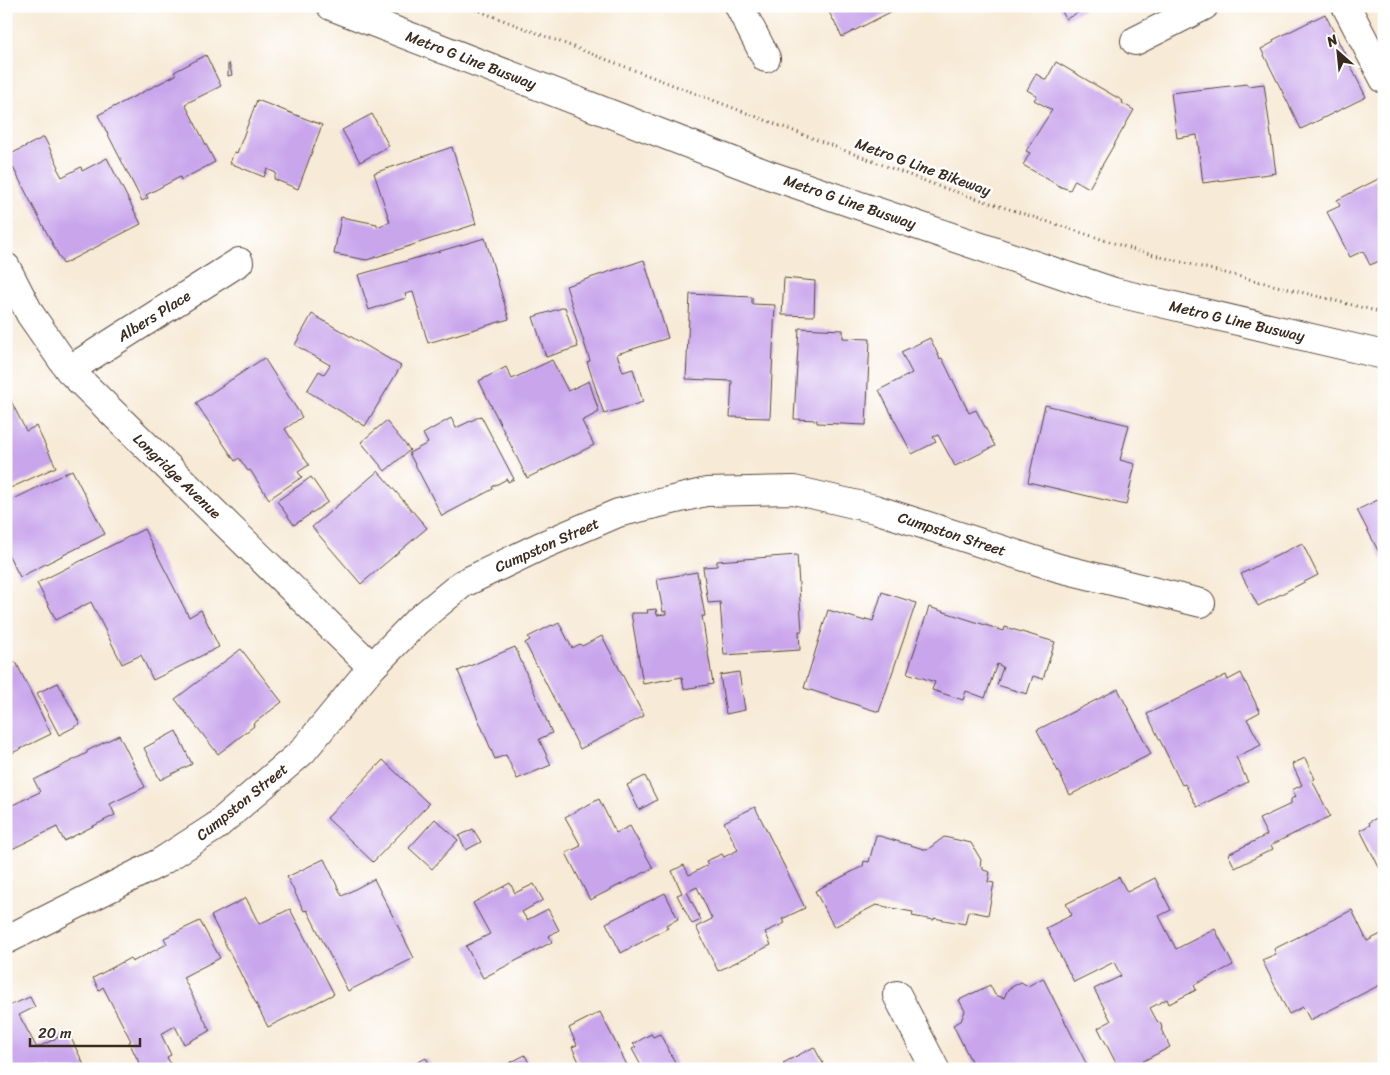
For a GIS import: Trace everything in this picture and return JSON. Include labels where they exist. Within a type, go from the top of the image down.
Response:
[{"type":"street","name":"Metro G Line Busway","points":[[331,6],[769,175],[1114,292],[1384,356]]},
{"type":"street","points":[[739,6],[766,58]]},
{"type":"street","points":[[1135,41],[1204,6]]},
{"type":"street","points":[[1346,6],[1384,79]]},
{"type":"street","name":"Albers Place","points":[[69,370],[239,262]]},
{"type":"street","name":"Longridge Avenue","points":[[6,267],[30,314],[69,370],[372,667]]},
{"type":"street","name":"Cumpston Street","points":[[6,940],[159,864],[216,827],[302,752],[372,667],[416,622],[462,584],[541,546],[618,513],[706,492],[794,490],[874,509],[1058,568],[1201,603]]},
{"type":"street","points":[[897,995],[935,1069]]},
{"type":"path","name":"Metro G Line Bikeway","points":[[466,6],[938,186],[1138,251],[1384,313]]},
{"type":"building","points":[[826,6],[902,6],[842,37]]},
{"type":"building","points":[[1059,6],[1090,6],[1066,19]]},
{"type":"building","points":[[1325,14],[1366,97],[1301,129],[1261,49],[1274,42],[1273,40]]},
{"type":"building","points":[[206,55],[221,86],[185,104],[215,162],[181,180],[180,177],[146,195],[148,198],[142,201],[98,115],[176,75],[174,72]]},
{"type":"building","points":[[1056,62],[1123,101],[1122,103],[1134,110],[1089,188],[1075,180],[1070,190],[1061,187],[1023,165],[1030,153],[1026,151],[1052,110],[1034,100],[1037,96],[1027,90],[1036,74],[1046,80]]},
{"type":"building","points":[[228,64],[232,75],[228,76]]},
{"type":"building","points":[[1247,84],[1248,86],[1264,84],[1276,173],[1203,183],[1197,135],[1177,138],[1171,93]]},
{"type":"building","points":[[257,100],[322,125],[298,189],[274,179],[276,173],[267,169],[264,177],[230,163],[234,152],[237,153]]},
{"type":"building","points":[[372,114],[389,146],[360,162],[342,130]]},
{"type":"building","points":[[44,137],[62,177],[81,167],[82,171],[107,158],[141,224],[63,264],[7,156]]},
{"type":"building","points":[[452,147],[476,224],[367,260],[334,254],[341,217],[377,224],[377,227],[390,222],[374,173]]},
{"type":"building","points":[[1384,176],[1384,259],[1370,265],[1363,251],[1350,257],[1327,212],[1340,206],[1337,200]]},
{"type":"building","points":[[485,238],[509,319],[428,343],[413,292],[405,294],[406,298],[369,310],[358,275]]},
{"type":"building","points":[[644,260],[668,338],[617,354],[623,372],[633,369],[643,402],[604,414],[587,362],[590,361],[566,286]]},
{"type":"building","points":[[784,278],[815,281],[814,316],[782,315]]},
{"type":"building","points":[[690,294],[752,297],[752,304],[775,305],[770,418],[730,417],[732,381],[686,379]]},
{"type":"building","points":[[565,307],[578,347],[546,357],[533,317]]},
{"type":"building","points":[[312,314],[401,366],[365,426],[307,391],[319,371],[324,374],[330,365],[295,345]]},
{"type":"building","points":[[799,328],[843,330],[843,338],[870,339],[866,425],[817,423],[817,420],[794,419]]},
{"type":"building","points":[[930,338],[969,413],[976,410],[995,446],[955,466],[938,435],[933,437],[936,442],[912,454],[879,390],[912,373],[901,352]]},
{"type":"building","points":[[264,358],[302,417],[285,429],[309,465],[298,472],[302,477],[269,499],[250,470],[248,471],[239,458],[235,461],[196,403]]},
{"type":"building","points":[[552,360],[568,391],[589,381],[599,412],[582,421],[594,445],[527,478],[479,381],[506,367],[512,379]]},
{"type":"building","points":[[6,391],[26,431],[36,426],[56,467],[6,490]]},
{"type":"building","points":[[1045,405],[1129,425],[1120,460],[1135,464],[1126,505],[1028,482]]},
{"type":"building","points":[[481,416],[514,479],[508,482],[507,479],[492,487],[493,489],[442,516],[409,453],[428,443],[423,434],[451,418],[456,428]]},
{"type":"building","points":[[386,421],[410,450],[385,471],[361,442]]},
{"type":"building","points":[[72,470],[105,534],[20,577],[6,550],[6,533],[9,532],[6,527],[6,503]]},
{"type":"building","points":[[378,471],[427,528],[361,584],[312,527]]},
{"type":"building","points":[[311,477],[328,502],[294,525],[277,501]]},
{"type":"building","points":[[1384,497],[1384,562],[1357,510]]},
{"type":"building","points":[[144,529],[189,617],[201,610],[219,647],[153,680],[141,655],[122,664],[91,602],[56,620],[37,583]]},
{"type":"building","points":[[1302,543],[1318,575],[1258,606],[1241,574]]},
{"type":"building","points":[[797,555],[802,631],[799,631],[800,650],[724,655],[720,602],[708,603],[703,567],[717,566],[717,561]]},
{"type":"building","points":[[697,572],[705,616],[702,616],[713,684],[684,689],[682,677],[643,684],[631,613],[648,613],[647,610],[656,609],[657,615],[666,614],[666,611],[663,612],[657,579]]},
{"type":"building","points":[[882,592],[916,603],[879,712],[804,688],[828,610],[865,621],[866,619],[873,621]]},
{"type":"building","points":[[929,607],[1004,631],[1005,627],[1055,642],[1043,679],[1033,676],[1027,694],[997,685],[1003,667],[997,664],[985,698],[966,691],[963,700],[932,690],[935,682],[907,673]]},
{"type":"building","points":[[559,623],[572,648],[580,644],[582,646],[602,636],[644,716],[580,749],[525,643],[530,640],[528,637]]},
{"type":"building","points":[[515,647],[552,733],[539,739],[551,765],[517,779],[506,755],[495,759],[458,671]]},
{"type":"building","points":[[241,649],[282,702],[218,754],[175,699]]},
{"type":"building","points":[[6,657],[10,665],[16,662],[51,734],[6,756]]},
{"type":"building","points":[[739,672],[745,710],[726,714],[720,675]]},
{"type":"building","points":[[1241,673],[1260,712],[1247,719],[1261,745],[1236,757],[1248,782],[1197,807],[1185,784],[1182,785],[1147,714],[1226,675],[1228,680]]},
{"type":"building","points":[[58,683],[80,724],[59,735],[37,693]]},
{"type":"building","points":[[1118,689],[1151,754],[1070,795],[1037,730]]},
{"type":"building","points":[[176,731],[192,764],[160,780],[144,748]]},
{"type":"building","points":[[119,735],[145,787],[110,804],[115,815],[64,841],[57,827],[12,849],[6,837],[6,808],[40,792],[34,780]]},
{"type":"building","points":[[1305,758],[1315,779],[1312,780],[1330,816],[1271,845],[1273,849],[1235,868],[1228,854],[1267,835],[1259,819],[1291,804],[1291,799],[1296,796],[1292,790],[1302,785],[1292,764]]},
{"type":"building","points":[[383,760],[429,804],[373,862],[327,818]]},
{"type":"building","points":[[645,776],[657,800],[639,810],[627,785]]},
{"type":"building","points":[[599,799],[616,833],[630,826],[653,868],[590,900],[566,853],[581,846],[565,817]]},
{"type":"building","points":[[755,807],[805,908],[782,919],[785,923],[765,932],[771,945],[718,971],[696,927],[712,919],[697,887],[687,892],[701,920],[692,924],[677,895],[682,893],[672,871],[684,865],[689,875],[708,865],[706,861],[722,854],[724,857],[738,850],[724,822]]},
{"type":"building","points":[[1384,814],[1384,877],[1360,830],[1370,825],[1369,822]]},
{"type":"building","points":[[435,819],[458,840],[432,869],[409,848]]},
{"type":"building","points":[[473,829],[481,842],[466,850],[459,836]]},
{"type":"building","points":[[876,835],[927,850],[944,837],[971,843],[981,860],[980,866],[983,867],[983,870],[990,872],[988,882],[994,883],[988,915],[968,911],[965,924],[912,916],[913,912],[876,905],[834,927],[815,891],[863,866],[864,861],[869,862]]},
{"type":"building","points":[[324,859],[342,896],[374,879],[414,958],[348,991],[307,910],[304,911],[287,877]]},
{"type":"building","points":[[1119,877],[1127,892],[1155,878],[1171,910],[1159,916],[1176,949],[1215,929],[1233,965],[1194,985],[1196,990],[1169,1004],[1167,999],[1150,1008],[1157,1021],[1161,1024],[1161,1029],[1170,1047],[1128,1069],[1119,1069],[1098,1028],[1111,1021],[1094,989],[1121,976],[1114,962],[1074,982],[1046,928],[1072,915],[1066,904]]},
{"type":"building","points":[[510,883],[515,893],[534,884],[543,900],[522,912],[527,920],[548,909],[559,930],[549,936],[552,942],[483,978],[466,946],[490,934],[473,903]]},
{"type":"building","points":[[665,893],[678,919],[666,925],[668,928],[621,953],[606,923]]},
{"type":"building","points":[[246,898],[259,924],[290,909],[334,994],[268,1027],[211,916]]},
{"type":"building","points":[[1352,910],[1367,941],[1381,934],[1384,939],[1384,983],[1310,1020],[1303,1007],[1289,1014],[1262,960],[1276,954],[1274,949]]},
{"type":"building","points":[[200,921],[220,958],[183,977],[210,1031],[184,1044],[175,1026],[161,1034],[171,1055],[167,1057],[173,1069],[142,1069],[129,1042],[131,1041],[103,987],[99,990],[93,978],[130,958],[132,962],[167,944],[164,938]]},
{"type":"building","points":[[1043,978],[1089,1069],[975,1069],[953,1025],[961,1021],[965,1011],[959,1000],[990,985],[995,995],[1004,998],[1008,989],[1021,982],[1028,986]]},
{"type":"building","points":[[30,997],[35,1007],[19,1015],[37,1048],[68,1032],[86,1069],[16,1069],[6,1051],[6,1007]]},
{"type":"building","points":[[600,1012],[629,1069],[565,1069],[579,1062],[572,1047],[577,1045],[569,1028]]},
{"type":"building","points":[[651,1034],[653,1037],[660,1034],[676,1064],[667,1069],[643,1069],[632,1049],[636,1047],[633,1044]]},
{"type":"building","points":[[814,1047],[826,1069],[786,1069],[783,1063]]},
{"type":"building","points":[[525,1055],[532,1069],[498,1069]]},
{"type":"building","points":[[426,1058],[432,1069],[405,1069]]}]
